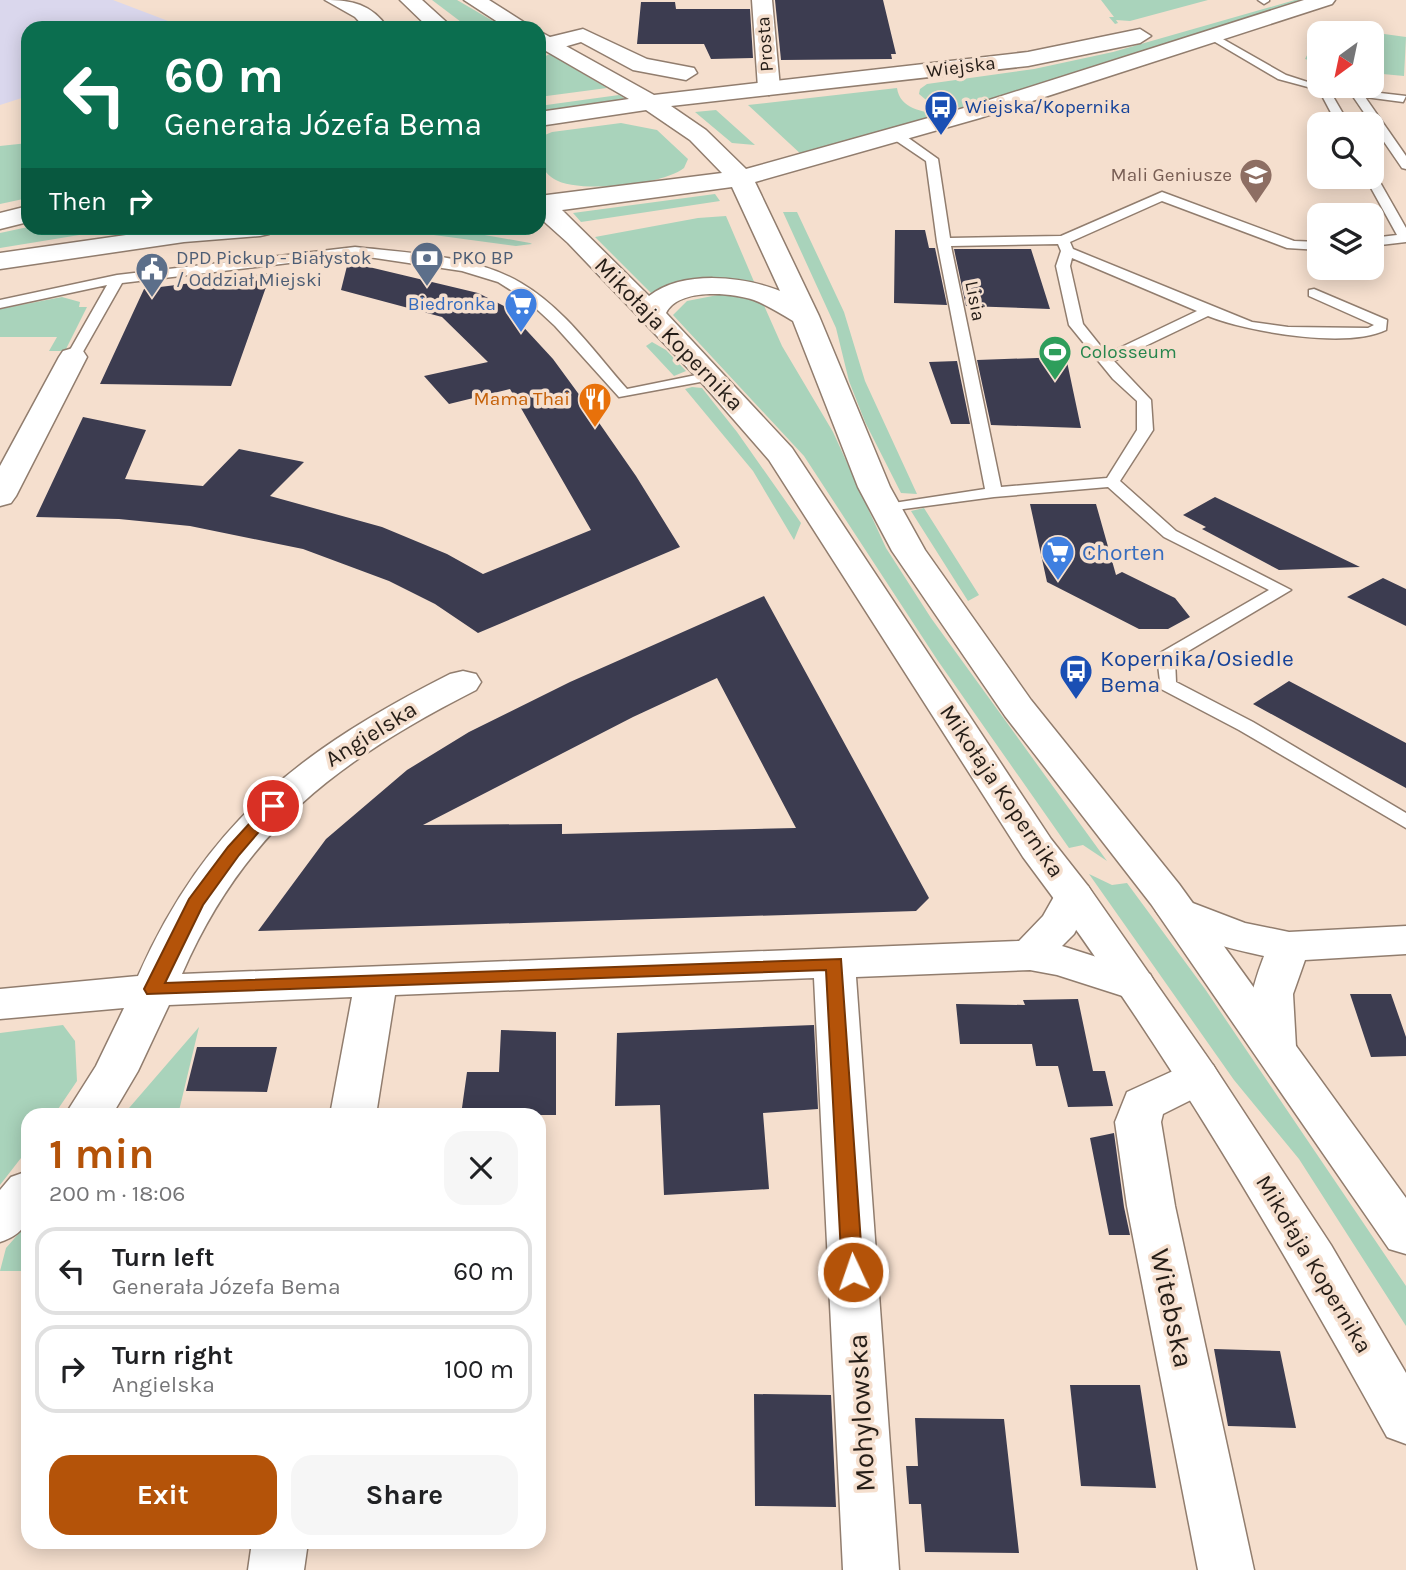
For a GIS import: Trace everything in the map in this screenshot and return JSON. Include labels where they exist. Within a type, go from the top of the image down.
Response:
[{"type":"main road","points":[[335,0],[362,13],[370,21]]},
{"type":"main road","points":[[410,0],[434,21]]},
{"type":"main road","points":[[474,0],[510,21]]},
{"type":"main road","name":"Prosta","points":[[762,0],[769,88]]},
{"type":"main road","name":"Wiejska","points":[[546,118],[650,102],[1028,59],[1114,43],[1265,0]]},
{"type":"main road","name":"Wiejska","points":[[546,204],[741,178],[972,113],[1325,0]]},
{"type":"main road","points":[[546,43],[583,35],[641,65],[686,73]]},
{"type":"main road","points":[[546,46],[650,102],[698,135],[741,178],[805,316],[874,486],[909,551],[1018,708],[1177,911],[1406,1235]]},
{"type":"main road","points":[[932,71],[913,79],[906,87],[912,100],[972,113]]},
{"type":"main road","name":"Mikołaja Kopernika","points":[[546,210],[577,237],[711,376],[781,455],[1029,837],[1074,896],[1197,1077],[1314,1259],[1406,1421]]},
{"type":"main road","points":[[0,221],[21,216]]},
{"type":"main road","points":[[0,261],[167,235]]},
{"type":"main road","points":[[651,316],[658,301],[680,292],[707,287],[758,293],[783,302],[805,316]]},
{"type":"main road","points":[[0,496],[73,358]]},
{"type":"main road","name":"Angielska","points":[[92,1108],[195,903],[233,851],[287,793],[331,757],[387,721],[463,682]]},
{"type":"main road","points":[[1030,955],[1059,924],[1074,896]]},
{"type":"main road","points":[[1177,911],[1236,936],[1289,946],[1406,940]]},
{"type":"main road","points":[[1274,1047],[1271,994],[1289,946]]},
{"type":"main road","points":[[0,1004],[153,989],[1030,955],[1062,961],[1135,985]]},
{"type":"main road","name":"Mohylowska","points":[[834,963],[871,1570]]},
{"type":"main road","points":[[354,1108],[376,981]]},
{"type":"main road","name":"Witebska","points":[[1197,1077],[1143,1104],[1138,1122],[1151,1206],[1226,1570]]},
{"type":"main road","points":[[0,1223],[21,1198]]},
{"type":"main road","points":[[276,1570],[280,1549]]},
{"type":"lane","points":[[1214,37],[1282,77],[1307,84]]},
{"type":"lane","points":[[1384,97],[1403,99]]},
{"type":"lane","points":[[1359,98],[1406,165]]},
{"type":"lane","name":"Lisia","points":[[897,135],[932,159],[944,242],[994,492]]},
{"type":"lane","points":[[1378,189],[1406,238],[1384,241]]},
{"type":"lane","points":[[1065,246],[1162,196],[1292,245],[1307,246]]},
{"type":"lane","points":[[944,242],[1065,246],[1232,322],[1266,331],[1371,332],[1381,327],[1382,323],[1314,293]]},
{"type":"lane","points":[[1065,246],[1063,266],[1076,326],[1144,400],[1145,430],[1112,482]]},
{"type":"lane","points":[[0,304],[117,279],[314,253],[355,251],[393,255],[489,274],[515,285],[536,300],[624,394],[711,376]]},
{"type":"lane","points":[[73,358],[117,279]]},
{"type":"lane","points":[[1105,360],[1208,311]]},
{"type":"lane","points":[[887,509],[994,492],[1112,482],[1170,534],[1282,590],[1166,657],[1167,685],[1246,726],[1406,822]]},
{"type":"shaded area","points":[[0,0],[113,0],[168,21],[21,21],[21,98],[0,105]]},
{"type":"green space","points":[[432,0],[457,0],[493,21],[460,21]]},
{"type":"green space","points":[[1101,0],[1208,0],[1130,21],[1116,20],[1118,23],[1115,24],[1109,17],[1114,17]]},
{"type":"green space","points":[[1295,0],[1307,0],[963,108],[931,104],[919,94],[920,89],[927,84],[1034,69],[1113,52]]},
{"type":"green space","points":[[1384,34],[1406,37],[1404,76],[1384,74]]},
{"type":"green space","points":[[550,54],[607,88],[546,96],[546,56]]},
{"type":"green space","points":[[897,88],[902,101],[907,105],[940,115],[803,156],[748,105]]},
{"type":"green space","points":[[619,95],[628,100],[546,112],[546,105]]},
{"type":"green space","points":[[716,110],[755,145],[732,143],[695,112]]},
{"type":"green space","points":[[621,123],[657,130],[688,159],[684,168],[673,174],[640,183],[600,187],[565,184],[546,172],[546,134]]},
{"type":"green space","points":[[21,144],[21,200],[0,204],[0,146]]},
{"type":"green space","points":[[715,194],[720,201],[581,222],[573,213]]},
{"type":"green space","points":[[783,212],[797,212],[844,312],[865,381],[917,494],[901,493],[865,422],[849,381],[836,328]]},
{"type":"green space","points":[[726,216],[755,284],[656,298],[595,237],[698,218]]},
{"type":"green space","points":[[21,228],[21,235],[79,235],[0,248],[0,233]]},
{"type":"green space","points":[[434,235],[485,235],[532,244],[516,246]]},
{"type":"green space","points":[[728,293],[762,301],[782,346],[833,432],[886,548],[931,618],[1107,861],[1083,845],[1069,848],[938,661],[804,456],[673,315],[687,301]]},
{"type":"green space","points":[[62,297],[80,302],[79,307],[87,307],[65,351],[49,351],[57,337],[0,337],[0,309]]},
{"type":"green space","points":[[652,342],[666,350],[686,371],[674,376],[646,346]]},
{"type":"green space","points":[[702,388],[737,432],[801,523],[794,540],[753,471],[685,389]]},
{"type":"green space","points":[[924,508],[979,595],[968,601],[911,511]]},
{"type":"green space","points":[[1089,874],[1112,885],[1127,883],[1205,989],[1406,1286],[1406,1326],[1299,1159],[1234,1080]]},
{"type":"green space","points":[[63,1025],[75,1041],[77,1081],[59,1108],[21,1108],[21,1158],[0,1185],[0,1033]]},
{"type":"green space","points":[[199,1027],[180,1108],[129,1108]]},
{"type":"green space","points":[[21,1231],[21,1271],[0,1271],[6,1248]]},
{"type":"building","points":[[775,0],[883,0],[896,54],[891,54],[892,59],[781,60]]},
{"type":"building","points":[[641,2],[675,2],[676,9],[750,9],[753,58],[711,59],[704,44],[637,44]]},
{"type":"building","points":[[895,230],[925,230],[929,248],[935,248],[947,305],[894,303]]},
{"type":"building","points":[[954,249],[1031,249],[1050,309],[966,306]]},
{"type":"building","points":[[348,262],[478,293],[504,306],[553,359],[586,404],[636,476],[680,547],[478,633],[435,604],[389,581],[303,549],[190,526],[119,519],[36,517],[83,417],[146,430],[125,479],[203,486],[239,449],[304,462],[270,496],[382,527],[447,554],[483,574],[591,530],[510,389],[449,404],[424,376],[488,362],[442,317],[341,290]]},
{"type":"building","points":[[271,273],[231,386],[100,384],[144,289]]},
{"type":"building","points":[[1066,357],[1081,428],[991,425],[977,360]]},
{"type":"building","points":[[957,361],[970,424],[951,424],[929,362]]},
{"type":"building","points":[[1215,497],[1360,567],[1279,570],[1202,529],[1206,527],[1183,515]]},
{"type":"building","points":[[1030,504],[1096,504],[1116,575],[1122,572],[1175,598],[1190,617],[1168,629],[1139,629],[1047,582]]},
{"type":"building","points":[[1383,578],[1406,589],[1406,626],[1347,597]]},
{"type":"building","points":[[764,596],[929,898],[916,911],[258,931],[326,839],[407,770],[469,732],[570,682]],"holes":[[[717,678],[796,828],[562,834],[562,824],[423,825],[633,717]]]},
{"type":"building","points":[[1289,681],[1406,743],[1406,788],[1253,704]]},
{"type":"building","points":[[1350,994],[1391,994],[1406,1037],[1406,1056],[1371,1057]]},
{"type":"building","points":[[1078,999],[1093,1071],[1105,1071],[1113,1106],[1068,1107],[1058,1066],[1036,1066],[1032,1044],[960,1044],[956,1004],[1025,1005],[1023,1000]]},
{"type":"building","points":[[814,1025],[818,1109],[763,1113],[769,1189],[664,1195],[660,1105],[615,1106],[617,1033]]},
{"type":"building","points":[[501,1030],[556,1032],[556,1115],[546,1115],[546,1108],[462,1108],[467,1072],[499,1072]]},
{"type":"building","points":[[197,1047],[277,1047],[267,1092],[186,1091]]},
{"type":"building","points":[[1114,1133],[1130,1235],[1109,1235],[1090,1138]]},
{"type":"building","points":[[1214,1349],[1280,1351],[1296,1428],[1228,1426]]},
{"type":"building","points":[[1070,1385],[1140,1385],[1156,1488],[1081,1486]]},
{"type":"building","points":[[754,1394],[831,1395],[836,1507],[755,1506]]},
{"type":"building","points":[[915,1418],[1004,1419],[1019,1553],[925,1552],[921,1504],[909,1504],[906,1466],[918,1466]]},
{"type":"place","name":"Wiejska/Kopernika","points":[[941,137]]},
{"type":"place","name":"Mali Geniusze","points":[[1256,205]]},
{"type":"place","name":"PKO BP","points":[[427,288]]},
{"type":"place","name":"DPD Pickup - Białystok / Oddział Miejski","points":[[152,299]]},
{"type":"place","name":"Biedronka","points":[[521,334]]},
{"type":"place","name":"Colosseum","points":[[1055,382]]},
{"type":"place","name":"Mama Thai","points":[[595,429]]},
{"type":"place","name":"Chorten","points":[[1058,582]]},
{"type":"place","name":"Kopernika/Osiedle Bema","points":[[1076,701]]},
{"type":"route","points":[[273,806],[233,851],[195,903],[153,989],[834,963],[853,1272]]}]
